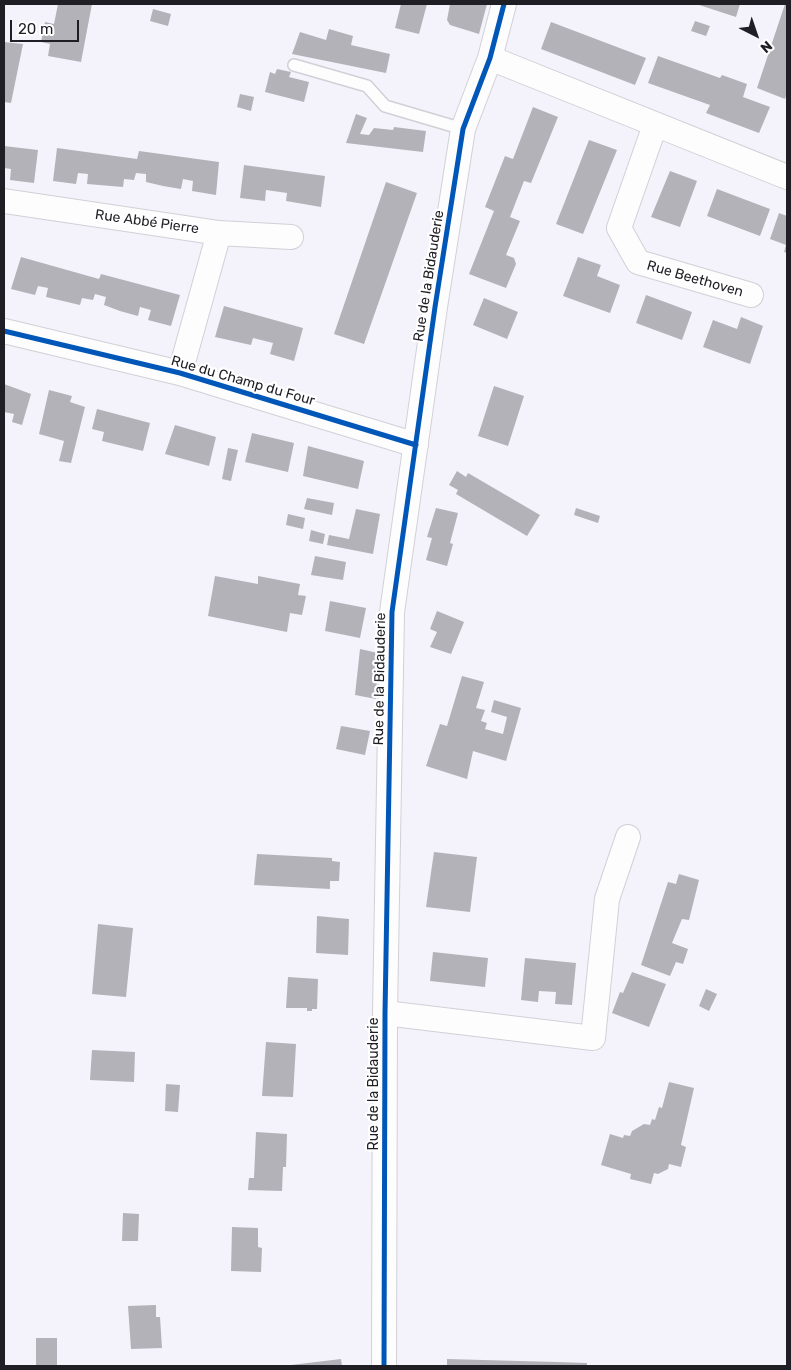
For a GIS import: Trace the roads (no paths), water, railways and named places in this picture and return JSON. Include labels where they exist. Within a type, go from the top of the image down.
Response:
[{"type":"street","name":"Rue de la Bidauderie","points":[[384,1366],[385,1013],[392,612],[463,129],[490,58],[504,4]]},
{"type":"street","points":[[490,58],[787,176]]},
{"type":"street","name":"Rue Beethoven","points":[[655,125],[618,228],[638,262],[751,295]]},
{"type":"street","name":"Rue Abbé Pierre","points":[[4,201],[219,232],[290,237]]},
{"type":"street","points":[[180,373],[219,232]]},
{"type":"street","name":"Rue du Champ du Four","points":[[4,331],[180,373],[416,445]]},
{"type":"street","name":"Rue de la Bidauderie","points":[[385,1013],[593,1038],[607,899],[628,838]]},
{"type":"lane","points":[[294,65],[367,86],[385,106],[463,129]]}]
